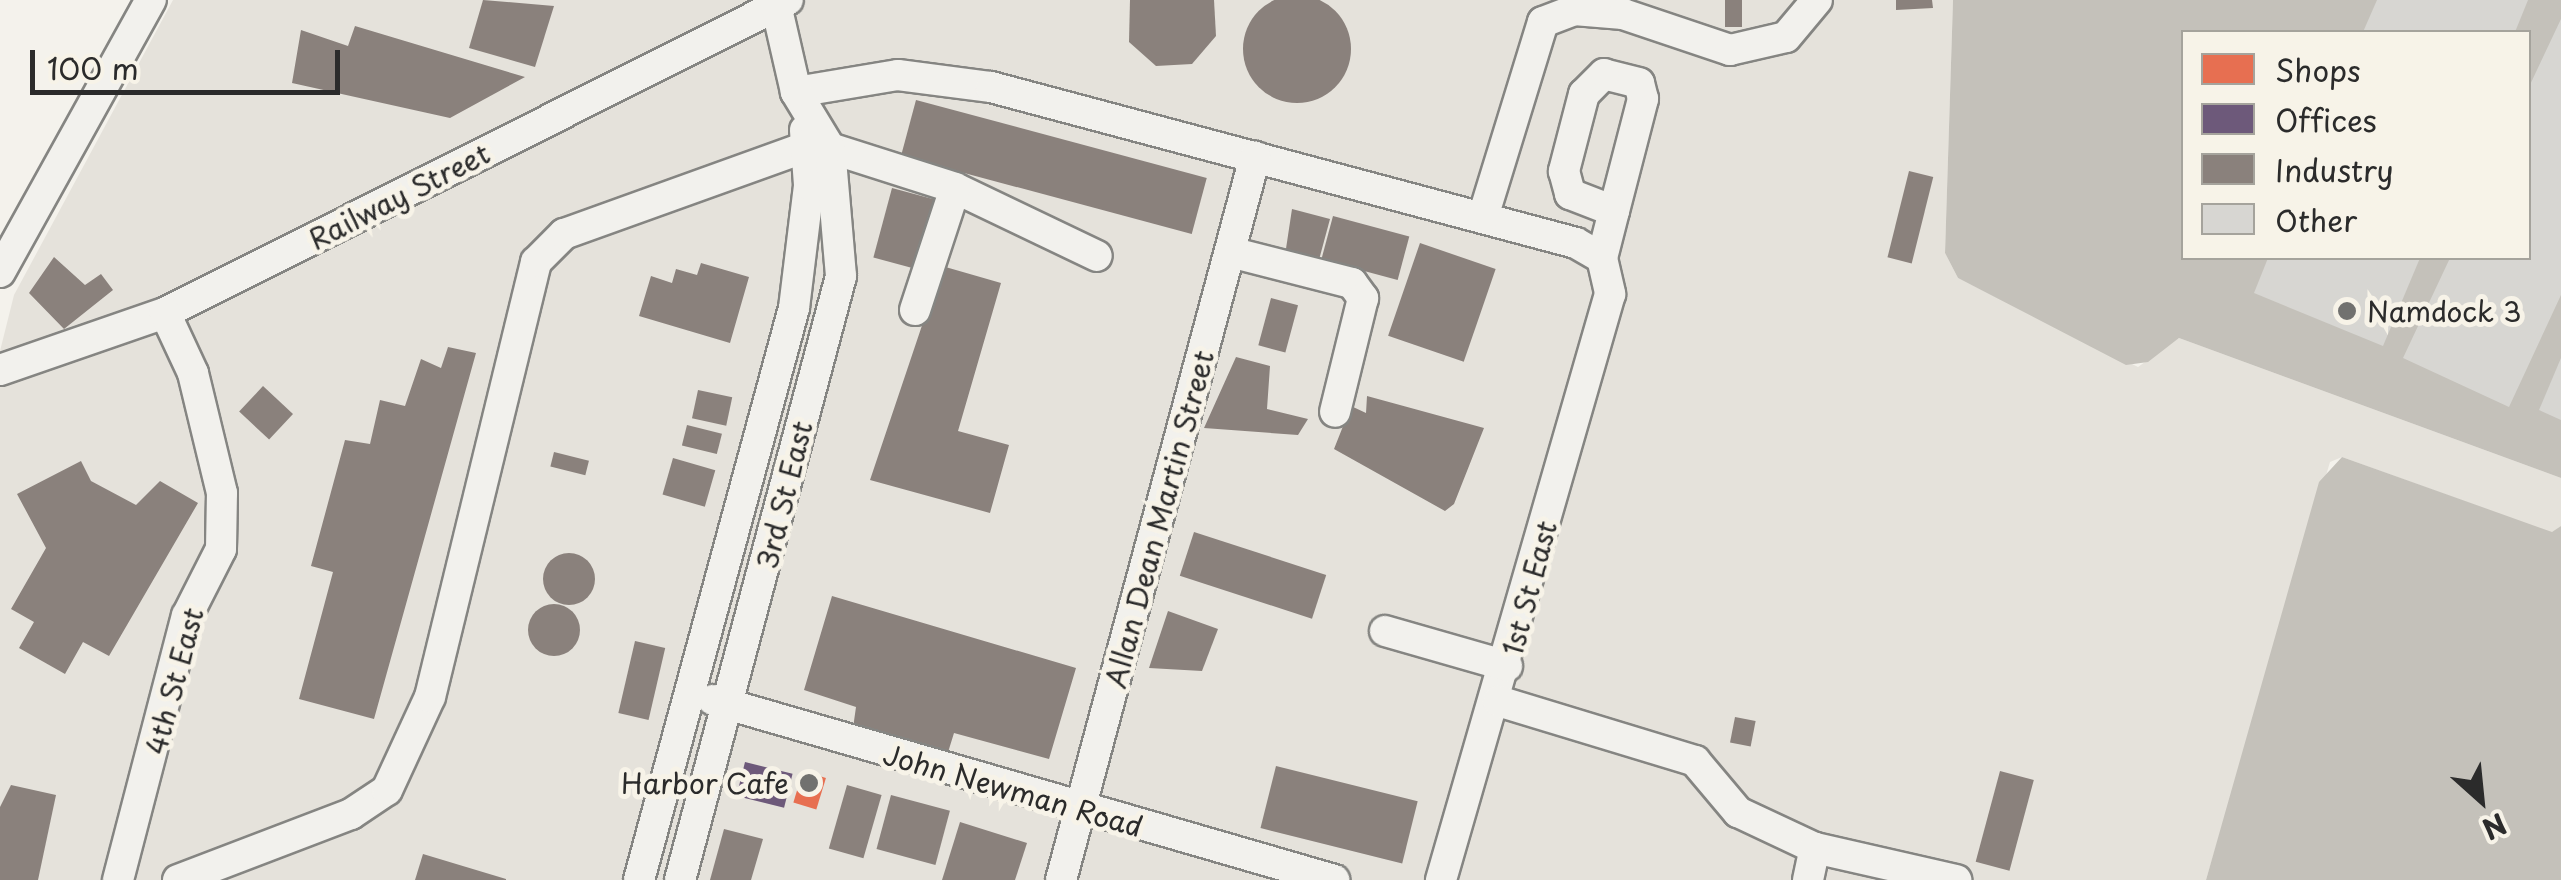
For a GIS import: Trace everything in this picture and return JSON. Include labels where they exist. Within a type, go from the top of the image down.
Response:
[{"type":"street","points":[[0,272],[151,0]]},
{"type":"street","points":[[1483,217],[1543,22],[1574,10],[1622,14],[1730,50],[1786,37],[1816,0]]},
{"type":"street","name":"3rd St East","points":[[680,880],[730,706],[841,276],[818,147],[801,102],[780,2]]},
{"type":"street","name":"Railway Street","points":[[0,370],[165,314],[780,2]]},
{"type":"street","points":[[801,102],[898,75],[991,87],[1483,217],[1602,258],[1614,211]]},
{"type":"street","points":[[178,880],[351,814],[386,790],[420,730],[536,262],[564,234],[818,147],[955,188],[1097,256]]},
{"type":"street","name":"3rd St East","points":[[640,880],[694,694],[794,308],[818,147]]},
{"type":"street","name":"Allan Dean Martin Street","points":[[1061,880],[1256,157]]},
{"type":"street","points":[[915,310],[955,188]]},
{"type":"street","points":[[1230,252],[1352,283],[1363,298],[1335,412]]},
{"type":"street","name":"1st St East","points":[[1441,880],[1498,700],[1610,294],[1602,258]]},
{"type":"street","name":"4th St East","points":[[118,880],[187,616],[221,549],[222,492],[193,373],[165,314]]},
{"type":"street","points":[[1385,631],[1507,666]]},
{"type":"street","name":"John Newman Road","points":[[694,694],[1082,811],[1334,880]]},
{"type":"street","points":[[1498,700],[1695,762],[1738,812],[1816,848],[1956,880]]},
{"type":"street","points":[[1808,880],[1816,848]]},
{"type":"shaded area","points":[[173,0],[1953,0],[1945,253],[1958,278],[2138,367],[2179,338],[2561,478],[2561,526],[2552,533],[2342,457],[2330,462],[2206,880],[0,880],[0,351],[14,295]]},
{"type":"shaded area","points":[[1953,0],[2561,0],[2561,478],[2179,338],[2148,362],[2126,365],[1958,278],[1945,253]]},
{"type":"shaded area","points":[[2342,457],[2552,532],[2561,526],[2561,880],[2206,880],[2319,482]]},
{"type":"building: Shops","points":[[803,771],[826,778],[816,810],[793,803]]},
{"type":"building: Offices","points":[[745,762],[793,774],[784,808],[737,796]]},
{"type":"building: Industry","points":[[1276,-1],[1318,-1],[1342,19],[1350,38],[1350,60],[1342,79],[1327,94],[1308,102],[1286,102],[1267,94],[1252,79],[1244,60],[1247,28],[1259,11]]},
{"type":"building: Industry","points":[[483,0],[554,6],[535,67],[469,48]]},
{"type":"building: Industry","points":[[1130,0],[1214,0],[1216,36],[1192,64],[1156,66],[1129,42]]},
{"type":"building: Industry","points":[[1725,0],[1742,0],[1742,27],[1725,27]]},
{"type":"building: Industry","points":[[1896,0],[1932,0],[1933,8],[1896,10]]},
{"type":"building: Industry","points":[[355,26],[525,77],[450,118],[292,83],[301,30],[348,46]]},
{"type":"building: Industry","points":[[916,100],[1207,178],[1192,234],[901,156]]},
{"type":"building: Industry","points":[[1909,171],[1933,177],[1912,263],[1887,257]]},
{"type":"building: Industry","points":[[892,188],[937,200],[919,270],[873,258]]},
{"type":"building: Industry","points":[[1292,209],[1330,219],[1316,271],[1284,262]]},
{"type":"building: Industry","points":[[1333,216],[1409,236],[1398,280],[1321,259]]},
{"type":"building: Industry","points":[[1420,243],[1496,269],[1464,362],[1388,336]]},
{"type":"building: Industry","points":[[54,257],[85,285],[101,274],[113,290],[64,329],[29,293]]},
{"type":"building: Industry","points":[[701,263],[749,277],[730,343],[639,316],[651,276],[672,283],[676,269],[697,275]]},
{"type":"building: Industry","points":[[942,266],[1001,283],[958,431],[1009,445],[990,513],[870,480]]},
{"type":"building: Industry","points":[[1271,298],[1298,305],[1285,353],[1258,345]]},
{"type":"building: Industry","points":[[448,347],[476,353],[374,719],[299,699],[333,572],[311,566],[345,440],[370,444],[380,400],[405,406],[421,359],[441,368]]},
{"type":"building: Industry","points":[[1236,357],[1270,366],[1267,409],[1308,419],[1298,435],[1204,428]]},
{"type":"building: Industry","points":[[263,386],[293,414],[269,440],[239,412]]},
{"type":"building: Industry","points":[[698,390],[732,397],[726,426],[692,418]]},
{"type":"building: Industry","points":[[1367,396],[1484,428],[1454,504],[1445,511],[1334,449],[1351,406],[1366,413]]},
{"type":"building: Industry","points":[[687,425],[722,434],[717,454],[682,445]]},
{"type":"building: Industry","points":[[554,452],[589,461],[585,475],[550,467]]},
{"type":"building: Industry","points":[[673,458],[715,470],[705,507],[663,495]]},
{"type":"building: Industry","points":[[81,461],[91,481],[136,505],[160,481],[198,503],[109,656],[83,642],[65,674],[19,648],[34,622],[11,609],[46,548],[17,494]]},
{"type":"building: Industry","points":[[1194,532],[1326,575],[1312,619],[1180,576]]},
{"type":"building: Industry","points":[[569,553],[587,561],[595,579],[587,597],[569,605],[551,597],[543,579],[551,561]]},
{"type":"building: Industry","points":[[832,596],[1076,668],[1049,759],[954,733],[945,762],[852,735],[856,707],[804,690]]},
{"type":"building: Industry","points":[[554,604],[572,612],[580,630],[572,648],[554,656],[536,648],[528,630],[536,612]]},
{"type":"building: Industry","points":[[1168,611],[1218,629],[1202,671],[1149,668]]},
{"type":"building: Industry","points":[[635,641],[665,648],[649,720],[618,713]]},
{"type":"building: Industry","points":[[1735,717],[1756,721],[1751,747],[1730,743]]},
{"type":"building: Industry","points":[[1276,766],[1418,801],[1402,863],[1261,828]]},
{"type":"building: Industry","points":[[2000,771],[2034,780],[2009,871],[1976,862]]},
{"type":"building: Industry","points":[[11,785],[56,795],[38,880],[0,880],[0,807]]},
{"type":"building: Industry","points":[[847,785],[882,795],[863,858],[829,848]]},
{"type":"building: Industry","points":[[891,795],[950,811],[935,865],[877,849]]},
{"type":"building: Industry","points":[[960,822],[1027,843],[1015,880],[942,880]]},
{"type":"building: Industry","points":[[724,829],[763,839],[751,880],[710,880]]},
{"type":"building: Industry","points":[[423,854],[506,879],[506,880],[415,880]]},
{"type":"building: Other","points":[[2377,0],[2528,0],[2516,30],[2364,30]]},
{"type":"building: Other","points":[[2561,19],[2561,295],[2509,407],[2403,358],[2449,260],[2531,260],[2531,83]]},
{"type":"building: Other","name":"Namdock 3","points":[[2267,260],[2419,260],[2383,346],[2254,293]]},
{"type":"building: Other","points":[[2561,358],[2561,420],[2539,410]]},
{"type":"place","name":"Namdock 3","points":[[2347,311]]},
{"type":"place","name":"Harbor Cafe","points":[[809,783]]}]
